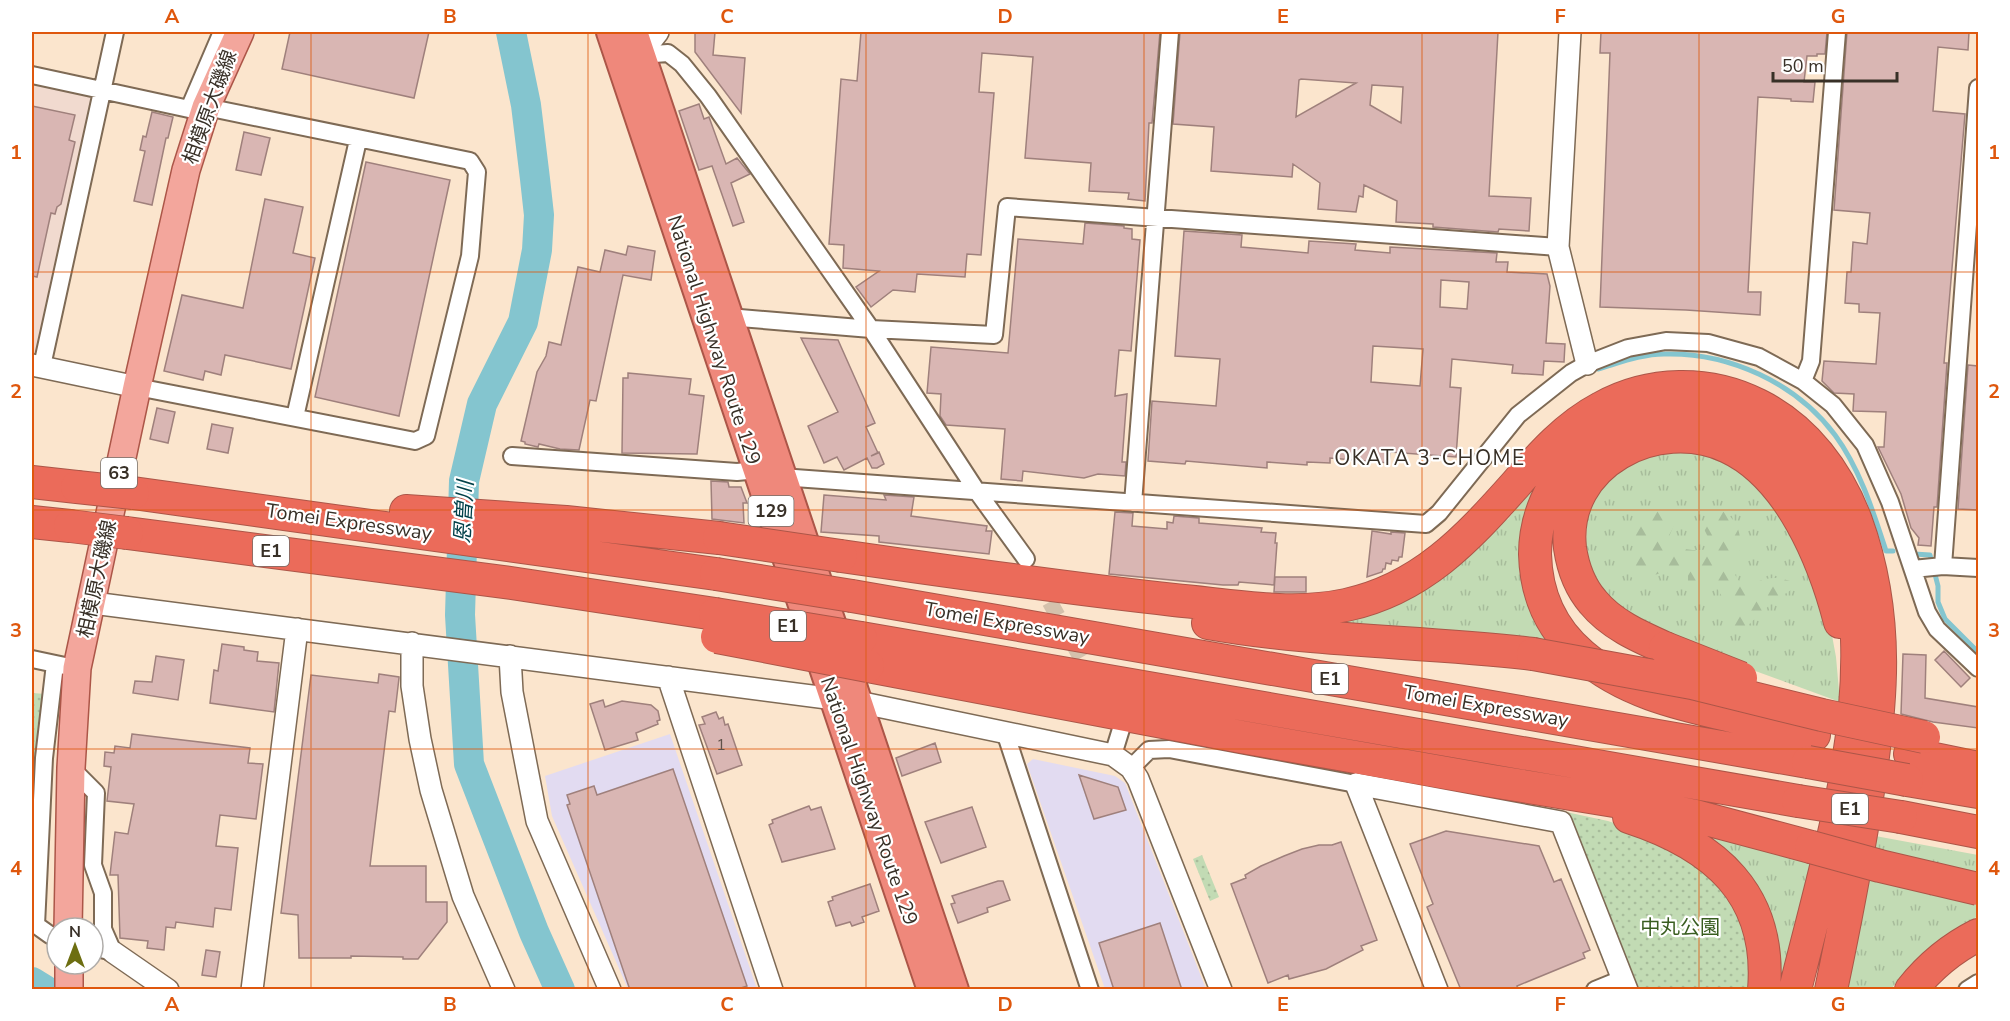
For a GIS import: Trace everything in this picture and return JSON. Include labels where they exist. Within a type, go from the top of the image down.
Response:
[{"type":"highway","name":"National Highway Route 129","points":[[611,32],[631,49],[728,317],[770,474]]},
{"type":"highway","name":"National Highway Route 129","points":[[631,49],[846,701],[932,990]]},
{"type":"highway","points":[[32,482],[418,522],[588,524],[719,538],[1077,589],[1240,607],[1299,610],[1341,606],[1362,601],[1402,585],[1443,558],[1476,528],[1551,446],[1585,417],[1604,406],[1646,391],[1668,387],[1707,388],[1746,399],[1764,408],[1799,433],[1826,464],[1844,492],[1855,518],[1872,571],[1876,594],[1881,665],[1877,736],[1857,861],[1831,990]]},
{"type":"highway","points":[[1795,990],[1833,834],[1848,758],[1855,702],[1857,636],[1851,590],[1839,544],[1823,505],[1804,473],[1777,444],[1748,425],[1714,412],[1696,409],[1660,409],[1641,413],[1592,440],[1564,469],[1553,486],[1538,525],[1535,546],[1539,589],[1556,626],[1581,654],[1619,681],[1639,690],[1709,711],[1811,749]]},
{"type":"highway","points":[[1855,702],[1837,612],[1804,527],[1781,491],[1756,466],[1730,448],[1697,437],[1680,436],[1649,440],[1621,452],[1595,473],[1585,485],[1573,512],[1570,526],[1575,571],[1582,587],[1593,602],[1621,626],[1665,648],[1823,708],[1882,727],[1914,757]]},
{"type":"highway","name":"Tomei Expressway","points":[[32,522],[246,547],[717,636],[865,652],[1901,817],[1978,832]]},
{"type":"highway","name":"Tomei Expressway","points":[[418,522],[716,574],[1811,749],[1914,757],[1978,792]]},
{"type":"highway","points":[[841,556],[1250,629],[1533,654],[1692,682],[1822,715],[1914,757],[1978,768]]},
{"type":"highway","points":[[865,652],[1230,735],[1695,816],[1880,866],[1978,889]]},
{"type":"highway","name":"National Highway Route 129","points":[[846,701],[954,990]]},
{"type":"highway","points":[[1914,757],[1978,748]]},
{"type":"highway","points":[[1492,781],[1633,818],[1676,836],[1712,859],[1741,887],[1758,921],[1765,957],[1764,990]]},
{"type":"highway","points":[[1911,990],[1944,956],[1978,935]]},
{"type":"highway","points":[[1929,990],[1948,974],[1978,956]]},
{"type":"main road","name":"相模原大磯線","points":[[60,916],[70,768],[66,666],[93,603],[137,387],[186,170],[197,108],[240,32]]},
{"type":"street","points":[[32,75],[103,90],[470,161],[477,172],[468,265],[426,436],[415,441],[137,387],[37,365],[103,90],[115,32]]},
{"type":"street","points":[[197,108],[222,32]]},
{"type":"street","points":[[631,49],[658,32]]},
{"type":"street","points":[[1133,503],[1170,32]]},
{"type":"street","points":[[1570,32],[1558,248],[1587,364]]},
{"type":"street","points":[[1803,381],[1811,361],[1837,32]]},
{"type":"street","points":[[631,49],[668,53],[682,64],[715,105],[871,329],[976,490],[1026,560]]},
{"type":"street","points":[[1978,88],[1927,612],[1937,629],[1978,668]]},
{"type":"street","points":[[295,417],[358,140]]},
{"type":"street","points":[[728,317],[871,329],[994,335],[1007,207],[1558,248]]},
{"type":"street","points":[[512,456],[1426,524],[1439,513],[1518,415],[1571,373],[1587,364],[1628,348],[1666,341],[1708,343],[1759,357],[1803,381],[1833,405],[1865,446],[1890,502],[1930,568]]},
{"type":"street","points":[[1930,568],[1978,568]]},
{"type":"street","points":[[93,603],[846,701],[1113,756],[1131,768],[1138,779],[1221,990]]},
{"type":"street","points":[[252,990],[297,629]]},
{"type":"street","points":[[419,644],[412,686],[431,790],[463,896],[504,990]]},
{"type":"street","points":[[504,655],[537,821],[610,990]]},
{"type":"street","points":[[32,659],[66,666],[44,758],[36,926],[45,928]]},
{"type":"street","points":[[668,677],[772,990]]},
{"type":"street","points":[[1113,756],[1121,729]]},
{"type":"street","points":[[1005,732],[1090,990]]},
{"type":"street","points":[[1131,768],[1149,750],[1169,749],[1561,822],[1624,984],[1595,990]]},
{"type":"street","points":[[70,768],[96,793],[93,865],[103,893],[104,916]]},
{"type":"street","points":[[1356,784],[1437,990]]},
{"type":"street","points":[[105,950],[168,990]]},
{"type":"street","points":[[1967,990],[1978,983]]},
{"type":"shaded area","points":[[32,82],[89,95],[93,100],[41,348],[36,352],[32,351]]},
{"type":"shaded area","points":[[670,734],[757,989],[628,989],[552,816],[545,776]]},
{"type":"shaded area","points":[[1033,759],[1115,776],[1125,783],[1206,989],[1105,989],[1027,764]]},
{"type":"green space","points":[[1656,452],[1698,452],[1720,460],[1760,490],[1774,507],[1795,538],[1831,630],[1840,702],[1673,641],[1638,623],[1604,593],[1592,573],[1586,544],[1587,521],[1592,505],[1603,486],[1618,470]]},
{"type":"green space","points":[[1549,472],[1540,486],[1561,649],[1288,621],[1508,519],[1535,485]]},
{"type":"green space","points":[[1650,507],[1672,511],[1674,525],[1667,541],[1677,547],[1693,550],[1711,549],[1704,529],[1710,511],[1719,509],[1734,521],[1738,530],[1742,549],[1735,554],[1731,568],[1743,588],[1761,580],[1777,578],[1790,581],[1791,590],[1774,601],[1744,629],[1735,632],[1730,625],[1731,612],[1714,583],[1696,584],[1688,581],[1688,574],[1679,569],[1655,575],[1641,583],[1631,577],[1632,533],[1642,524]]},
{"type":"green space","points":[[32,693],[46,694],[35,813],[32,812]]},
{"type":"green space","name":"中丸公園","points":[[1566,812],[1608,821],[1658,838],[1704,866],[1753,928],[1753,989],[1638,989]]},
{"type":"green space","points":[[1690,830],[1817,859],[1784,989],[1772,989]]},
{"type":"green space","points":[[1870,835],[1978,855],[1978,916],[1931,948],[1891,989],[1838,990]]},
{"type":"green space","points":[[1202,855],[1219,897],[1210,901],[1193,859]]},
{"type":"building","points":[[290,32],[429,32],[414,98],[282,69]]},
{"type":"building","points":[[695,32],[715,32],[713,55],[745,58],[741,113],[695,52]]},
{"type":"building","points":[[861,32],[1160,32],[1152,123],[1149,123],[1145,201],[1128,199],[1129,193],[1089,191],[1091,163],[1025,158],[1033,57],[982,53],[979,92],[994,93],[981,255],[967,254],[965,277],[917,274],[915,292],[893,290],[871,307],[856,287],[879,271],[843,268],[844,245],[829,244],[841,79],[857,81]]},
{"type":"building","points":[[1180,32],[1498,32],[1489,196],[1531,198],[1529,231],[1499,229],[1498,232],[1396,222],[1397,201],[1364,185],[1363,197],[1359,196],[1356,212],[1318,209],[1320,183],[1293,164],[1292,177],[1211,171],[1214,127],[1173,124]],"holes":[[[1299,80],[1356,83],[1296,117]],[[1372,85],[1403,87],[1401,123],[1370,105]]]},
{"type":"building","points":[[1601,32],[1827,32],[1825,54],[1807,56],[1804,82],[1815,82],[1813,102],[1758,97],[1748,292],[1761,292],[1760,315],[1600,307],[1610,53],[1600,53]]},
{"type":"building","points":[[1847,32],[1969,32],[1968,50],[1938,47],[1933,111],[1965,114],[1944,363],[1947,363],[1937,507],[1934,507],[1931,546],[1918,545],[1919,538],[1911,528],[1901,494],[1878,447],[1884,447],[1886,412],[1853,411],[1854,394],[1834,393],[1822,381],[1824,361],[1876,364],[1880,313],[1859,312],[1859,304],[1845,303],[1847,272],[1851,272],[1853,242],[1867,244],[1870,213],[1834,210]]},
{"type":"building","points":[[699,104],[704,119],[709,117],[726,164],[737,158],[750,174],[731,183],[744,222],[733,226],[712,166],[699,170],[679,111]]},
{"type":"building","points":[[32,106],[75,115],[69,140],[75,142],[61,204],[57,207],[55,214],[51,213],[37,277],[32,276]]},
{"type":"building","points":[[152,112],[173,117],[168,138],[166,138],[152,205],[134,201],[145,151],[140,150],[143,136],[146,137]]},
{"type":"building","points":[[244,132],[270,138],[261,175],[236,170]]},
{"type":"building","points":[[366,162],[450,180],[399,416],[315,397]]},
{"type":"building","points":[[265,199],[303,207],[293,253],[315,258],[291,369],[225,355],[221,375],[205,371],[203,380],[164,371],[182,295],[243,308]]},
{"type":"building","points":[[1085,223],[1124,226],[1124,228],[1132,229],[1132,239],[1140,240],[1131,351],[1119,350],[1115,396],[1127,394],[1122,462],[1126,462],[1125,476],[1098,474],[1084,478],[1023,471],[1022,481],[1001,479],[1005,429],[946,425],[940,416],[941,394],[927,393],[931,347],[1008,353],[1018,239],[1083,244]]},
{"type":"building","points":[[1184,231],[1242,235],[1241,247],[1308,253],[1309,241],[1356,244],[1355,250],[1390,253],[1390,247],[1497,253],[1496,262],[1508,262],[1507,272],[1547,274],[1550,286],[1546,343],[1565,344],[1564,362],[1544,361],[1543,375],[1512,373],[1513,365],[1452,359],[1450,387],[1461,388],[1456,457],[1390,452],[1389,463],[1330,458],[1330,463],[1307,462],[1307,465],[1267,462],[1267,468],[1186,461],[1185,464],[1148,461],[1152,401],[1216,406],[1220,359],[1175,356]],"holes":[[[1441,280],[1469,282],[1467,309],[1440,307]],[[1373,346],[1423,349],[1420,386],[1371,382]]]},
{"type":"building","points":[[628,246],[655,251],[651,280],[623,275],[596,401],[590,400],[579,450],[525,444],[521,441],[537,372],[546,356],[549,342],[561,345],[578,267],[600,272],[605,250],[626,255]]},
{"type":"building","points":[[801,338],[838,340],[875,423],[866,427],[884,464],[872,468],[867,458],[844,470],[837,457],[824,463],[808,426],[838,412]]},
{"type":"building","points":[[1968,365],[1978,366],[1978,510],[1958,509]]},
{"type":"building","points":[[628,373],[691,379],[689,394],[704,396],[697,454],[622,453],[623,378],[628,378]]},
{"type":"building","points":[[157,408],[175,412],[168,443],[150,439]]},
{"type":"building","points":[[212,424],[233,428],[228,453],[207,449]]},
{"type":"building","points":[[711,481],[728,482],[729,487],[741,487],[747,503],[743,503],[744,523],[712,519]]},
{"type":"building","points":[[824,495],[886,500],[884,495],[914,497],[911,516],[987,526],[986,531],[992,531],[989,554],[879,542],[879,536],[821,532]]},
{"type":"building","points":[[1115,512],[1133,513],[1132,526],[1167,529],[1167,522],[1173,523],[1174,516],[1199,518],[1199,523],[1262,528],[1261,532],[1276,533],[1274,585],[1239,582],[1238,585],[1223,585],[1109,574]]},
{"type":"building","points":[[1372,531],[1391,534],[1391,532],[1405,533],[1402,557],[1399,557],[1398,561],[1392,560],[1391,564],[1386,563],[1382,572],[1367,577]]},
{"type":"building","points":[[1275,577],[1306,577],[1306,592],[1274,592]]},
{"type":"building","points":[[222,644],[244,647],[244,650],[258,652],[257,661],[279,663],[274,712],[210,703],[214,670],[218,671]]},
{"type":"building","points":[[1944,651],[1970,678],[1961,687],[1935,660]]},
{"type":"building","points":[[1903,654],[1926,655],[1925,698],[1978,707],[1978,728],[1933,722],[1901,714]]},
{"type":"building","points":[[156,656],[184,660],[178,700],[133,693],[135,681],[152,682]]},
{"type":"building","points":[[379,674],[399,678],[395,712],[389,711],[370,866],[426,866],[426,902],[447,902],[447,922],[418,959],[351,956],[351,958],[299,958],[298,915],[281,913],[311,675],[378,683]]},
{"type":"building","points":[[603,700],[605,707],[622,701],[651,705],[658,711],[660,720],[657,721],[658,724],[636,733],[638,740],[605,750],[590,704]]},
{"type":"building","points":[[716,712],[719,719],[723,717],[725,725],[728,724],[742,765],[717,774],[699,725],[705,724],[702,717]]},
{"type":"building","points":[[132,734],[250,748],[248,763],[263,764],[256,819],[220,815],[216,846],[238,848],[231,910],[215,908],[213,927],[176,922],[175,928],[166,927],[164,950],[147,948],[148,941],[120,938],[118,875],[110,875],[115,832],[128,834],[134,804],[107,801],[111,767],[104,766],[105,752],[114,753],[115,746],[130,748]]},
{"type":"building","points":[[935,743],[941,762],[902,776],[896,758]]},
{"type":"building","points":[[673,769],[747,986],[735,990],[630,990],[567,805],[570,804],[567,795],[594,786],[597,795]]},
{"type":"building","points":[[1079,775],[1118,787],[1126,810],[1094,819]]},
{"type":"building","points":[[809,806],[811,810],[821,807],[835,849],[782,862],[769,825],[773,823],[772,820]]},
{"type":"building","points":[[972,807],[986,847],[941,863],[925,822]]},
{"type":"building","points":[[1446,831],[1539,846],[1554,882],[1561,879],[1590,950],[1583,953],[1585,958],[1517,986],[1518,990],[1461,990],[1427,907],[1433,904],[1410,844]]},
{"type":"building","points":[[1341,842],[1377,940],[1361,946],[1363,950],[1326,969],[1289,979],[1288,975],[1268,983],[1231,884],[1246,878],[1245,875],[1261,866],[1302,849]]},
{"type":"building","points":[[1003,881],[1010,900],[987,908],[988,912],[958,923],[951,904],[955,903],[952,896]]},
{"type":"building","points":[[870,884],[879,911],[862,917],[864,922],[852,926],[850,922],[836,926],[828,902],[833,900],[832,897]]},
{"type":"building","points":[[1160,923],[1182,990],[1114,990],[1099,943]]},
{"type":"building","points":[[206,950],[220,952],[216,977],[202,975]]},
{"type":"waterway","name":"恩曽川","points":[[511,32],[526,105],[535,179],[539,215],[537,250],[523,322],[482,404],[464,481],[460,615],[469,764],[534,932],[560,990]]},
{"type":"waterway","points":[[1598,369],[1647,356],[1688,355],[1713,358],[1736,365],[1781,386],[1819,417],[1844,448],[1859,476],[1886,551],[1893,551]]},
{"type":"waterway","points":[[1914,554],[1930,555],[1938,586],[1938,602],[1945,619],[1978,652]]},
{"type":"waterway","points":[[32,982],[45,990]]},
{"type":"tunnel","points":[[1038,581],[1093,679]]},
{"type":"district","name":"OKATA 3-CHOME","points":[[1430,458]]}]
